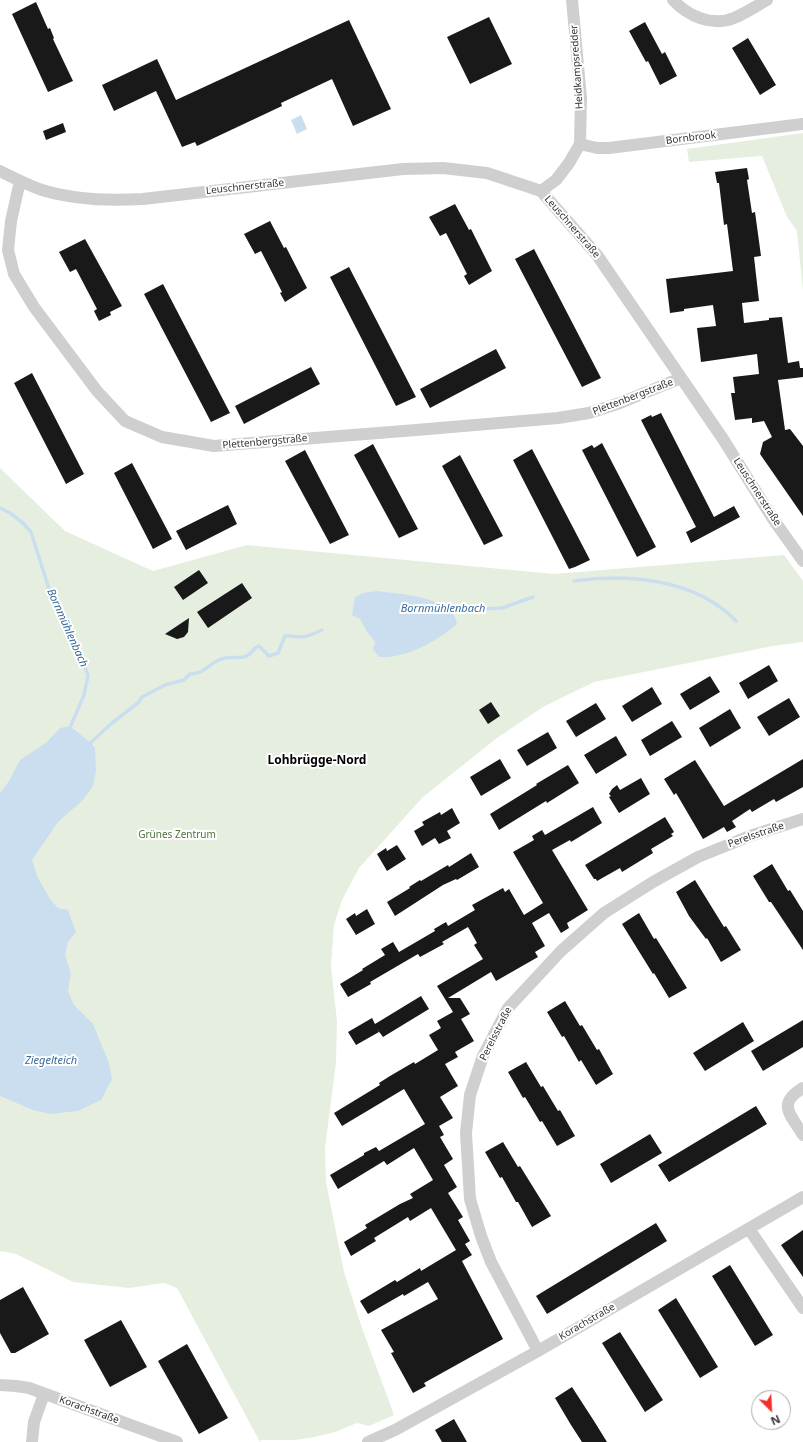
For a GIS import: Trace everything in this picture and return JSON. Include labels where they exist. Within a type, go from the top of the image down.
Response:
[{"type":"street","name":"Heidkampsredder","points":[[541,191],[556,180],[569,163],[580,144],[581,98],[572,0]]},
{"type":"street","points":[[673,0],[680,8],[694,17],[712,21],[733,18],[767,0]]},
{"type":"street","name":"Bornbrook","points":[[580,144],[597,148],[609,148],[803,124]]},
{"type":"street","name":"Leuschnerstraße","points":[[0,171],[41,189],[66,196],[113,201],[143,199],[403,169],[443,168],[487,173],[541,191],[594,251],[723,439],[773,519],[803,561]]},
{"type":"street","name":"Plettenbergstraße","points":[[20,181],[11,221],[8,250],[14,274],[34,307],[97,392],[126,421],[162,436],[214,446],[558,418],[590,413],[681,378]]},
{"type":"street","name":"Perelsstraße","points":[[538,1351],[490,1262],[470,1199],[466,1133],[470,1096],[487,1049],[508,1008],[561,951],[604,913],[653,882],[698,857],[750,836],[803,819]]},
{"type":"street","points":[[803,1088],[792,1095],[787,1105],[788,1110],[803,1135]]},
{"type":"street","name":"Korachstraße","points":[[368,1442],[395,1430],[538,1351],[803,1197]]},
{"type":"street","points":[[749,1229],[803,1308]]},
{"type":"street","name":"Korachstraße","points":[[0,1385],[22,1387],[44,1394],[177,1442]]},
{"type":"street","points":[[32,1442],[34,1422],[44,1394]]},
{"type":"green space","points":[[803,133],[803,292],[797,231],[787,217],[762,156],[689,162],[687,149]]},
{"type":"green space","name":"Grünes Zentrum","points":[[0,468],[65,531],[153,571],[247,545],[554,574],[784,555],[803,581],[803,642],[773,646],[594,682],[543,707],[497,738],[423,797],[359,868],[342,900],[334,925],[331,966],[337,1021],[336,1063],[325,1148],[326,1182],[344,1272],[361,1325],[394,1415],[369,1426],[357,1423],[335,1432],[310,1438],[294,1440],[261,1440],[260,1442],[177,1288],[164,1283],[129,1288],[73,1282],[16,1254],[0,1251]]},
{"type":"water","points":[[301,115],[307,129],[297,134],[291,120]]},
{"type":"water","points":[[377,591],[411,595],[436,602],[446,607],[454,615],[457,624],[440,637],[421,648],[399,655],[379,657],[373,649],[375,642],[360,619],[352,615],[355,597],[363,593]]},
{"type":"water","name":"Ziegelteich","points":[[70,726],[95,748],[96,771],[93,786],[83,800],[58,822],[32,860],[37,876],[50,899],[58,908],[68,910],[76,932],[68,942],[65,955],[71,973],[68,991],[74,1005],[93,1024],[109,1063],[112,1079],[101,1100],[78,1111],[50,1114],[33,1110],[0,1096],[0,793],[9,781],[20,760],[47,742],[60,728]]},
{"type":"building","points":[[36,2],[48,29],[50,28],[54,38],[53,39],[73,81],[48,92],[12,14]]},
{"type":"building","points":[[489,17],[512,64],[470,84],[447,37]]},
{"type":"building","points":[[349,20],[391,109],[353,126],[332,79],[281,103],[282,106],[197,146],[195,142],[182,147],[156,91],[114,111],[102,85],[157,59],[176,100]]},
{"type":"building","points":[[645,22],[662,54],[665,52],[677,76],[660,85],[648,61],[646,62],[629,31]]},
{"type":"building","points":[[748,38],[776,85],[760,95],[732,48]]},
{"type":"building","points":[[63,123],[66,132],[46,140],[43,131]]},
{"type":"building","points":[[747,168],[749,179],[747,180],[752,213],[755,212],[761,256],[754,257],[759,301],[742,303],[744,323],[782,317],[788,363],[799,361],[800,368],[803,368],[803,377],[778,380],[785,430],[790,429],[803,446],[803,516],[760,454],[763,442],[772,437],[764,421],[752,423],[752,418],[735,420],[731,393],[735,393],[733,377],[759,374],[757,354],[701,362],[697,328],[716,326],[713,305],[684,309],[684,311],[670,313],[666,279],[733,271],[727,224],[724,225],[719,183],[717,183],[715,172]]},
{"type":"building","points":[[455,204],[469,230],[471,229],[492,271],[469,285],[464,276],[467,274],[446,233],[440,236],[429,217]]},
{"type":"building","points":[[270,221],[284,248],[286,247],[307,288],[285,302],[280,293],[282,292],[261,251],[255,254],[244,234]]},
{"type":"building","points":[[85,239],[122,306],[110,312],[111,315],[99,321],[94,311],[97,309],[76,269],[70,272],[59,252]]},
{"type":"building","points":[[534,249],[601,378],[582,387],[515,259]]},
{"type":"building","points":[[349,267],[416,397],[396,406],[330,277]]},
{"type":"building","points":[[163,284],[230,413],[211,422],[144,294]]},
{"type":"building","points":[[496,349],[506,368],[430,408],[420,389]]},
{"type":"building","points":[[311,367],[320,384],[244,424],[235,406]]},
{"type":"building","points":[[32,373],[84,474],[66,484],[14,383]]},
{"type":"building","points":[[661,413],[714,517],[734,506],[740,517],[691,543],[686,532],[696,527],[641,420],[651,415],[652,417]]},
{"type":"building","points":[[602,443],[656,547],[637,557],[582,450],[592,445],[594,448]]},
{"type":"building","points":[[373,444],[418,529],[399,538],[354,455]]},
{"type":"building","points":[[532,449],[590,560],[575,567],[569,569],[513,460]]},
{"type":"building","points":[[305,450],[349,535],[330,544],[285,461]]},
{"type":"building","points":[[460,455],[503,536],[484,545],[442,466]]},
{"type":"building","points":[[132,463],[172,539],[153,549],[114,473]]},
{"type":"building","points":[[228,505],[237,524],[186,550],[176,531]]},
{"type":"building","points":[[199,570],[208,583],[183,600],[174,587]]},
{"type":"building","points":[[242,583],[252,598],[208,628],[197,612]]},
{"type":"building","points":[[189,618],[188,632],[184,637],[177,639],[165,634]]},
{"type":"building","points":[[769,665],[778,681],[748,699],[739,683]]},
{"type":"building","points":[[710,676],[720,692],[690,710],[680,694]]},
{"type":"building","points":[[652,687],[662,704],[632,722],[622,706]]},
{"type":"building","points":[[789,698],[800,717],[769,736],[757,717]]},
{"type":"building","points":[[491,702],[500,716],[488,724],[479,710]]},
{"type":"building","points":[[596,703],[606,719],[576,737],[566,721]]},
{"type":"building","points":[[730,709],[741,728],[710,747],[699,728]]},
{"type":"building","points":[[672,721],[682,737],[650,756],[641,740]]},
{"type":"building","points":[[548,732],[557,748],[527,766],[517,750]]},
{"type":"building","points":[[616,736],[627,755],[596,774],[584,755]]},
{"type":"building","points":[[500,759],[511,778],[481,796],[470,777]]},
{"type":"building","points":[[803,759],[803,787],[776,802],[774,799],[752,812],[750,809],[732,821],[736,827],[727,832],[724,827],[703,839],[676,793],[674,795],[664,779],[695,760],[724,806]]},
{"type":"building","points":[[568,765],[579,783],[499,830],[490,814]]},
{"type":"building","points":[[641,778],[650,794],[619,813],[609,797],[611,796],[609,794],[612,789],[617,785],[620,790]]},
{"type":"building","points":[[593,807],[602,823],[571,842],[570,840],[552,850],[588,910],[567,923],[569,928],[561,933],[549,913],[532,923],[545,946],[535,952],[538,957],[496,981],[491,972],[448,998],[460,998],[470,1014],[461,1019],[474,1041],[455,1052],[458,1057],[445,1064],[458,1086],[440,1097],[453,1118],[439,1126],[444,1135],[440,1137],[453,1159],[444,1165],[457,1187],[448,1193],[463,1217],[458,1220],[470,1241],[465,1244],[472,1255],[462,1261],[503,1339],[424,1383],[426,1386],[413,1393],[391,1353],[394,1352],[381,1330],[438,1299],[428,1282],[368,1314],[360,1301],[395,1280],[397,1282],[420,1268],[421,1271],[456,1250],[431,1208],[410,1221],[408,1217],[374,1238],[376,1241],[351,1256],[344,1242],[367,1228],[365,1225],[413,1198],[410,1194],[433,1180],[414,1148],[387,1165],[384,1161],[338,1189],[330,1175],[364,1155],[364,1153],[376,1147],[379,1151],[425,1124],[404,1089],[342,1126],[334,1113],[380,1085],[379,1083],[390,1076],[414,1062],[415,1064],[438,1050],[429,1035],[441,1028],[437,1021],[453,1012],[437,986],[483,959],[474,945],[477,943],[468,927],[442,942],[444,944],[420,957],[418,954],[370,982],[371,984],[348,997],[340,984],[385,955],[381,949],[393,942],[399,952],[435,931],[434,929],[446,922],[448,926],[475,910],[472,905],[503,888],[505,892],[509,889],[524,915],[543,903],[513,852],[534,840],[532,836],[542,830],[545,835]]},
{"type":"building","points":[[452,808],[460,823],[447,831],[451,838],[439,844],[435,838],[422,846],[414,831],[424,825],[422,822],[440,812],[441,815]]},
{"type":"building","points":[[665,817],[674,832],[671,834],[673,836],[651,849],[653,853],[622,872],[620,868],[597,881],[594,879],[585,865]]},
{"type":"building","points":[[397,845],[406,859],[387,871],[377,854],[386,848],[387,851]]},
{"type":"building","points":[[471,853],[479,867],[457,880],[456,879],[443,885],[395,916],[387,902],[420,880],[421,881],[448,865],[449,867]]},
{"type":"building","points":[[772,864],[788,891],[790,890],[803,911],[803,950],[771,902],[769,902],[753,876]]},
{"type":"building","points":[[695,880],[724,927],[726,926],[741,950],[721,962],[707,938],[706,939],[689,916],[676,892]]},
{"type":"building","points":[[367,909],[375,924],[356,935],[346,919],[355,913],[356,916]]},
{"type":"building","points":[[639,913],[654,939],[656,938],[687,988],[669,998],[622,924]]},
{"type":"building","points":[[421,996],[429,1009],[383,1037],[377,1029],[379,1032],[356,1045],[348,1032],[372,1018],[375,1024]]},
{"type":"building","points":[[565,1001],[597,1050],[599,1049],[613,1074],[596,1085],[581,1060],[579,1062],[564,1036],[562,1037],[547,1012]]},
{"type":"building","points":[[803,1020],[803,1047],[763,1071],[751,1051]]},
{"type":"building","points":[[743,1022],[754,1041],[705,1071],[693,1053]]},
{"type":"building","points":[[526,1062],[558,1111],[560,1110],[575,1136],[557,1146],[525,1097],[523,1098],[508,1072]]},
{"type":"building","points":[[756,1106],[767,1124],[669,1182],[658,1165]]},
{"type":"building","points":[[650,1134],[662,1153],[611,1183],[600,1164]]},
{"type":"building","points":[[503,1142],[518,1167],[520,1166],[551,1216],[532,1227],[518,1202],[516,1202],[502,1177],[500,1178],[485,1152]]},
{"type":"building","points":[[656,1223],[667,1241],[547,1314],[536,1296]]},
{"type":"building","points":[[803,1230],[803,1277],[781,1245]]},
{"type":"building","points":[[730,1265],[773,1335],[755,1346],[712,1276]]},
{"type":"building","points":[[23,1287],[49,1334],[15,1353],[11,1353],[0,1333],[0,1300]]},
{"type":"building","points":[[676,1298],[718,1367],[700,1378],[658,1310]]},
{"type":"building","points":[[121,1320],[147,1367],[110,1387],[84,1340]]},
{"type":"building","points":[[620,1332],[663,1400],[645,1412],[602,1343]]},
{"type":"building","points":[[187,1344],[228,1418],[199,1434],[158,1361]]},
{"type":"building","points":[[572,1387],[607,1442],[582,1442],[571,1425],[555,1398]]},
{"type":"building","points":[[454,1419],[467,1442],[442,1442],[435,1430]]},
{"type":"waterway","name":"Bornmühlenbach","points":[[0,508],[10,513],[23,523],[31,532],[49,589],[84,663],[88,676],[84,695],[69,730]]},
{"type":"waterway","name":"Bornmühlenbach","points":[[574,581],[616,578],[660,582],[701,596],[720,607],[736,621]]},
{"type":"waterway","name":"Bornmühlenbach","points":[[446,611],[502,608],[533,597]]},
{"type":"waterway","name":"Bornmühlenbach","points":[[88,745],[112,723],[139,702],[142,697],[165,685],[184,680],[190,674],[200,672],[221,659],[247,656],[259,646],[269,656],[278,653],[285,636],[299,637],[313,634],[322,630]]},
{"type":"district","name":"Lohbrügge-Nord","points":[[317,761]]}]
